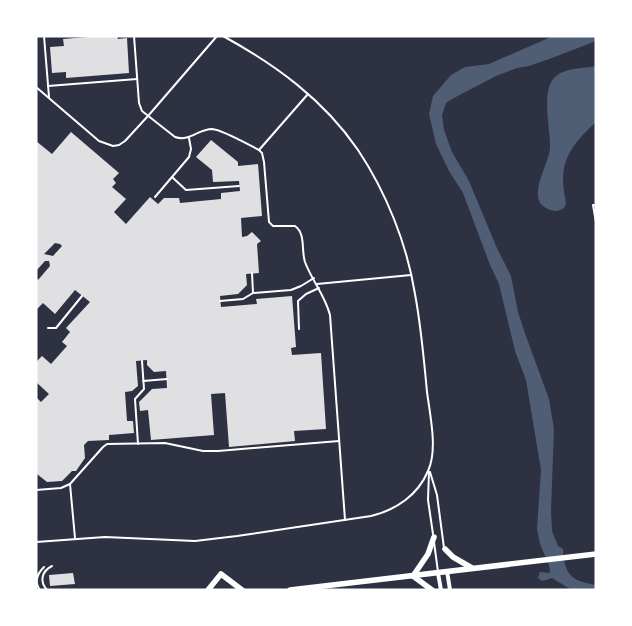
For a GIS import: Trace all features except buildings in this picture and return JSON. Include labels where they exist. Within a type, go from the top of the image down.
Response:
[{"type":"main road","points":[[413,576],[428,554],[434,536]]},
{"type":"main road","points":[[444,549],[453,557],[472,568]]},
{"type":"main road","points":[[290,590],[596,554]]},
{"type":"main road","points":[[208,590],[221,574],[242,590]]},
{"type":"main road","points":[[413,576],[432,590]]},
{"type":"street","points":[[447,571],[450,590]]},
{"type":"street","points":[[438,573],[441,590]]},
{"type":"lane","points":[[44,36],[49,97]]},
{"type":"lane","points":[[134,36],[140,107],[171,136],[180,139],[190,138],[204,130],[216,130],[259,150],[262,153],[264,162],[269,222],[273,226],[290,225],[298,229],[302,239],[305,262],[319,288],[330,315],[345,520]]},
{"type":"lane","points":[[36,87],[99,141],[113,146],[124,141],[148,116],[217,36]]},
{"type":"lane","points":[[223,36],[254,53],[297,83],[324,109],[357,149],[371,172],[392,216],[404,249],[415,293],[433,439],[428,500],[438,573]]},
{"type":"lane","points":[[48,86],[137,79]]},
{"type":"lane","points":[[259,150],[308,94]]},
{"type":"lane","points":[[155,197],[189,157],[191,149],[190,138]]},
{"type":"lane","points":[[172,177],[186,190],[239,186]]},
{"type":"lane","points":[[596,205],[594,205],[596,222]]},
{"type":"lane","points":[[252,273],[253,292]]},
{"type":"lane","points":[[317,284],[411,275]]},
{"type":"lane","points":[[220,301],[243,299],[253,292],[291,290],[314,278]]},
{"type":"lane","points":[[299,329],[298,301],[306,294],[319,288]]},
{"type":"lane","points":[[48,328],[56,328],[82,296]]},
{"type":"lane","points":[[138,444],[135,399],[144,389],[142,361]]},
{"type":"lane","points":[[143,381],[167,379]]},
{"type":"lane","points":[[36,490],[61,488],[70,484],[107,444],[165,443],[210,451],[339,441]]},
{"type":"lane","points":[[36,542],[105,537],[195,541],[345,520],[382,513],[401,504],[421,484],[429,470]]},
{"type":"lane","points":[[429,470],[437,495],[444,549]]},
{"type":"lane","points":[[70,484],[75,538]]},
{"type":"lane","points":[[47,590],[43,585],[42,575],[52,566]]},
{"type":"lane","points":[[40,590],[37,585],[37,578],[44,567]]},
{"type":"water","points":[[553,36],[596,36],[596,41],[552,58],[496,76],[446,103],[442,115],[444,130],[452,152],[469,181],[496,246],[511,276],[518,312],[549,399],[554,429],[552,531],[558,546],[563,549],[565,565],[570,575],[580,581],[596,585],[596,590],[570,589],[552,578],[544,581],[538,577],[540,572],[550,572],[537,529],[541,470],[526,380],[515,351],[499,284],[463,193],[449,171],[436,144],[429,114],[433,96],[451,75],[465,67],[489,64]]},
{"type":"water","points":[[596,66],[596,122],[578,141],[566,162],[563,180],[566,204],[564,208],[558,211],[551,210],[540,203],[538,197],[540,180],[550,148],[547,111],[548,91],[555,77],[564,71]]}]
